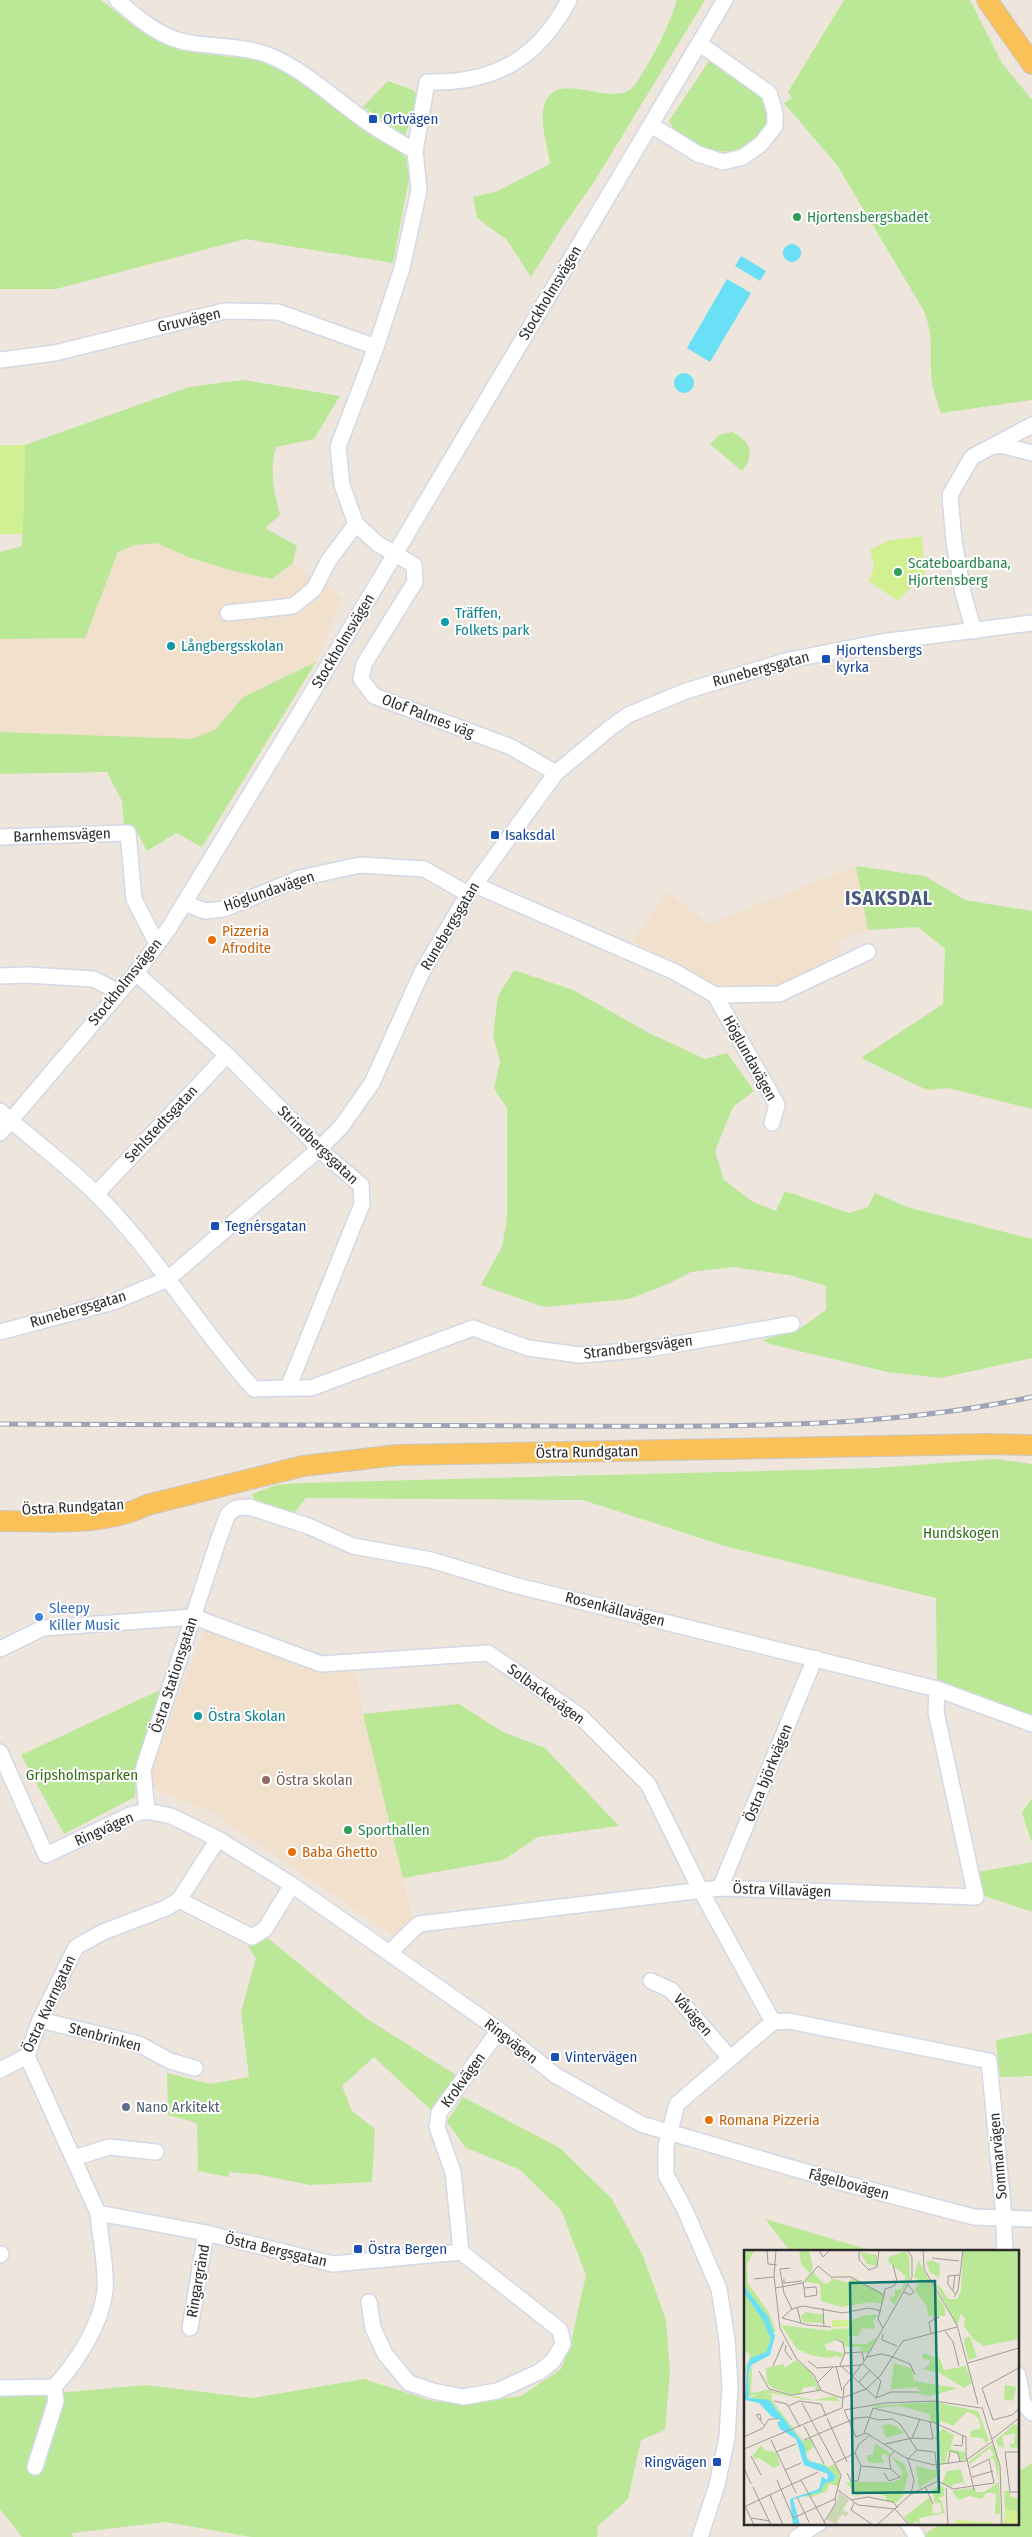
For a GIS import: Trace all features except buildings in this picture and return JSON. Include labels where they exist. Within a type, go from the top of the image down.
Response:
[{"type":"main road","points":[[988,0],[1032,64]]},
{"type":"main road","name":"Östra Rundgatan","points":[[0,1521],[96,1519],[130,1513],[147,1505],[303,1466],[398,1455],[986,1444],[1032,1446]]},
{"type":"main road","name":"Östra Rundgatan","points":[[0,1510],[126,1503],[147,1505]]},
{"type":"street","points":[[117,0],[136,16],[168,37],[201,44],[245,48],[269,56],[292,68],[365,121],[415,151]]},
{"type":"street","points":[[395,553],[378,544],[356,524],[342,485],[338,447],[376,346],[402,268],[419,190],[415,151],[427,82],[460,82],[513,64],[538,45],[569,0]]},
{"type":"street","name":"Stockholmsvägen","points":[[0,1133],[5,1115],[136,973],[184,903],[725,0]]},
{"type":"street","points":[[651,125],[698,154],[723,162],[743,156],[761,144],[774,126],[775,113],[769,93],[700,44]]},
{"type":"street","name":"Gruvvägen","points":[[0,360],[55,354],[224,311],[278,312],[376,346]]},
{"type":"street","points":[[990,448],[1013,433],[1032,425]]},
{"type":"street","points":[[974,631],[963,593],[954,541],[950,495],[972,456],[1001,445],[1032,453]]},
{"type":"street","points":[[228,613],[293,606],[314,589],[329,560],[356,524]]},
{"type":"street","name":"Olof Palmes väg","points":[[395,553],[414,565],[415,582],[364,664],[361,679],[374,696],[511,747],[556,773]]},
{"type":"street","name":"Runebergsgatan","points":[[0,1332],[114,1302],[168,1279],[320,1149],[341,1127],[372,1083],[422,972],[471,889],[556,773],[581,750],[628,715],[724,678],[788,660],[844,648],[1032,623]]},
{"type":"street","name":"Barnhemsvägen","points":[[0,837],[128,833],[134,899],[157,944]]},
{"type":"street","name":"Höglundavägen","points":[[184,903],[205,911],[224,909],[300,878],[360,865],[424,869],[675,972],[715,995],[777,1105],[772,1123]]},
{"type":"street","name":"Höglundavägen","points":[[715,995],[779,994],[868,952]]},
{"type":"street","name":"Strindbergsgatan","points":[[136,973],[226,1055],[320,1149],[360,1185],[363,1199],[288,1388]]},
{"type":"street","points":[[0,976],[27,975],[94,979],[118,992]]},
{"type":"street","name":"Sehlstedtsgatan","points":[[96,1194],[226,1055]]},
{"type":"street","points":[[5,1115],[96,1194],[168,1279],[238,1371],[254,1388],[288,1388]]},
{"type":"street","name":"Strandbergsvägen","points":[[288,1388],[311,1388],[473,1328],[528,1348],[580,1355],[649,1349],[792,1324]]},
{"type":"street","name":"Rosenkällavägen","points":[[218,1541],[228,1514],[236,1508],[249,1507],[308,1526],[353,1546],[431,1560],[514,1585],[937,1689],[1032,1724]]},
{"type":"street","name":"Östra Stationsgatan","points":[[147,1810],[143,1770],[218,1541]]},
{"type":"street","points":[[0,1649],[43,1628],[194,1617]]},
{"type":"street","name":"Solbackevägen","points":[[194,1617],[321,1664],[488,1653],[580,1716],[648,1784],[702,1891],[773,2022]]},
{"type":"street","name":"Östra björkvägen","points":[[720,1888],[815,1658]]},
{"type":"street","name":"Östra Villavägen","points":[[392,1954],[397,1945],[419,1924],[720,1888],[976,1897],[936,1712],[937,1689]]},
{"type":"street","name":"Ringvägen","points":[[0,1752],[46,1856],[130,1815],[147,1810],[171,1816],[218,1839],[292,1885],[499,2030],[556,2075],[583,2093],[641,2124],[668,2132]]},
{"type":"street","name":"Östra Kvarngatan","points":[[0,2070],[27,2056],[40,2020],[76,1947],[103,1932],[166,1908],[179,1900],[218,1839]]},
{"type":"street","points":[[179,1900],[252,1937],[265,1929],[292,1885]]},
{"type":"street","name":"Våvägen","points":[[651,1981],[670,1990],[730,2058]]},
{"type":"street","name":"Stenbrinken","points":[[40,2020],[139,2044],[170,2061],[195,2068]]},
{"type":"street","name":"Sommarvägen","points":[[773,2022],[788,2021],[989,2061],[1004,2219],[1004,2250]]},
{"type":"street","points":[[700,2537],[717,2484],[727,2438],[730,2387],[719,2289],[686,2210],[666,2175],[668,2132],[677,2104],[773,2022]]},
{"type":"street","name":"Krokvägen","points":[[461,2252],[453,2172],[437,2127],[439,2113],[499,2030]]},
{"type":"street","points":[[0,2388],[54,2387],[68,2372],[86,2341],[98,2316],[105,2291],[98,2214],[27,2056]]},
{"type":"street","name":"Fågelbovägen","points":[[668,2132],[974,2218],[1032,2219]]},
{"type":"street","points":[[74,2158],[109,2147],[156,2152]]},
{"type":"street","name":"Östra Bergsgatan","points":[[98,2214],[206,2233],[333,2264],[461,2252]]},
{"type":"street","name":"Ringargränd","points":[[190,2328],[206,2233]]},
{"type":"street","points":[[369,2302],[372,2328],[385,2354],[409,2383],[433,2391],[463,2396],[497,2391],[539,2372],[553,2361],[563,2344],[560,2330],[461,2252]]},
{"type":"street","points":[[1020,2385],[1024,2407]]},
{"type":"street","points":[[35,2467],[56,2401],[54,2387]]},
{"type":"street","points":[[797,2537],[817,2524]]},
{"type":"street","points":[[909,2524],[917,2537]]},
{"type":"shaded area","points":[[156,543],[191,558],[233,571],[271,579],[293,563],[342,598],[316,662],[243,697],[216,729],[192,739],[0,732],[0,639],[85,638],[118,552],[135,545]]},
{"type":"shaded area","points":[[856,866],[868,930],[837,943],[845,961],[776,991],[749,992],[714,987],[632,941],[667,892],[709,924]]},
{"type":"shaded area","name":"Östra skolan","points":[[204,1630],[317,1670],[355,1668],[363,1714],[413,1921],[397,1938],[213,1813],[154,1789],[151,1771]]},
{"type":"green space","points":[[0,0],[101,0],[143,33],[178,50],[255,60],[276,65],[298,76],[322,97],[395,147],[406,158],[409,179],[393,263],[245,239],[56,289],[0,289]]},
{"type":"green space","points":[[677,0],[705,0],[594,182],[563,226],[531,277],[507,240],[477,218],[473,197],[498,191],[550,164],[544,131],[543,111],[548,97],[557,90],[568,88],[582,89],[610,94],[622,93],[632,88],[659,44]]},
{"type":"green space","points":[[844,0],[970,0],[1002,63],[1032,100],[1032,400],[941,413],[931,376],[930,334],[924,311],[837,165],[784,103],[792,98],[788,92]]},
{"type":"green space","points":[[709,61],[773,100],[774,117],[749,143],[731,151],[709,149],[696,143],[677,132],[669,121]]},
{"type":"green space","points":[[388,81],[413,90],[417,95],[415,109],[405,135],[363,107]]},
{"type":"green space","points":[[244,380],[340,396],[314,439],[276,447],[273,473],[274,489],[280,515],[265,528],[297,546],[293,563],[272,579],[233,571],[191,558],[156,543],[135,545],[118,552],[85,638],[0,639],[0,552],[22,546],[25,445],[189,387]]},
{"type":"green space","points":[[732,432],[743,440],[749,448],[749,459],[742,471],[710,444],[719,435]]},
{"type":"green space","points":[[0,445],[25,445],[23,534],[0,534]]},
{"type":"green space","name":"Scateboardbana, Hjortensberg","points":[[922,536],[925,578],[914,584],[898,601],[869,581],[874,567],[870,550],[887,541]]},
{"type":"green space","points":[[316,662],[202,847],[176,833],[147,851],[136,830],[124,826],[122,801],[107,772],[0,774],[0,732],[192,739],[216,729],[243,697]]},
{"type":"green space","points":[[856,866],[925,876],[965,900],[1032,911],[1032,1109],[948,1088],[927,1090],[861,1058],[943,1004],[945,949],[918,927],[868,930]]},
{"type":"green space","points":[[514,970],[573,990],[649,1033],[705,1059],[727,1053],[754,1091],[733,1107],[715,1151],[724,1180],[753,1202],[776,1211],[785,1191],[849,1213],[868,1207],[875,1193],[907,1207],[1032,1239],[1032,1358],[941,1378],[888,1372],[770,1344],[763,1340],[799,1329],[826,1310],[826,1286],[789,1275],[733,1267],[691,1272],[670,1283],[629,1299],[544,1307],[481,1285],[502,1247],[507,1218],[507,1108],[494,1089],[500,1062],[493,1035],[498,996]]},
{"type":"green space","name":"Hundskogen","points":[[995,1459],[1032,1464],[1032,1715],[937,1680],[936,1598],[728,1547],[583,1500],[306,1498],[290,1518],[258,1511],[252,1494],[276,1485],[303,1483],[875,1468]]},
{"type":"green space","name":"Gripsholmsparken","points":[[160,1690],[136,1770],[135,1797],[64,1834],[21,1755]]},
{"type":"green space","points":[[459,1704],[503,1732],[545,1748],[619,1826],[538,1837],[503,1860],[403,1878],[363,1714]]},
{"type":"green space","points":[[1032,1798],[1032,1843],[1022,1813]]},
{"type":"green space","points":[[1032,1862],[1032,1912],[982,1895],[978,1872]]},
{"type":"green space","points":[[265,1936],[367,2019],[456,2075],[431,2110],[374,2057],[342,2086],[352,2111],[375,2129],[372,2182],[310,2185],[261,2175],[230,2172],[228,2177],[198,2171],[197,2123],[168,2115],[167,2073],[210,2084],[249,2077],[241,2012],[256,1958],[248,1947]]},
{"type":"green space","points":[[1032,2033],[1032,2076],[1000,2077],[996,2040]]},
{"type":"green space","points":[[463,2097],[560,2148],[612,2199],[643,2256],[666,2320],[670,2372],[665,2430],[641,2440],[628,2499],[598,2526],[597,2537],[251,2537],[166,2522],[72,2533],[73,2537],[22,2537],[0,2509],[0,2396],[146,2385],[252,2398],[364,2379],[432,2401],[463,2404],[521,2396],[561,2369],[570,2347],[586,2275],[561,2210],[519,2169],[466,2148],[447,2122]]},
{"type":"green space","points":[[765,2219],[870,2250],[789,2250]]},
{"type":"green space","points":[[1032,2463],[1032,2537],[925,2537],[923,2535],[940,2524],[1020,2524],[1020,2471]]},
{"type":"water","points":[[792,244],[798,247],[801,253],[798,259],[792,262],[786,259],[783,253],[786,247]]},
{"type":"water","points":[[741,256],[766,271],[760,281],[735,266]]},
{"type":"water","points":[[727,279],[751,293],[710,362],[687,348]]},
{"type":"water","points":[[680,373],[688,373],[694,379],[694,387],[688,393],[680,393],[674,387],[674,379]]},
{"type":"railway","points":[[0,1424],[732,1426],[853,1421],[913,1416],[973,1408],[1032,1397]]},
{"type":"place","name":"Ortvägen","points":[[373,119]]},
{"type":"place","name":"Hjortensbergsbadet","points":[[797,217]]},
{"type":"place","name":"Scateboardbana, Hjortensberg","points":[[898,572]]},
{"type":"place","name":"Träffen, Folkets park","points":[[445,622]]},
{"type":"place","name":"Långbergsskolan","points":[[171,646]]},
{"type":"place","name":"Hjortensbergs kyrka","points":[[826,659]]},
{"type":"place","name":"Isaksdal","points":[[495,835]]},
{"type":"place","name":"Pizzeria Afrodite","points":[[212,940]]},
{"type":"place","name":"Tegnérsgatan","points":[[215,1226]]},
{"type":"place","name":"Sleepy Killer Music","points":[[39,1617]]},
{"type":"place","name":"Östra Skolan","points":[[198,1716]]},
{"type":"place","name":"Östra skolan","points":[[266,1780]]},
{"type":"place","name":"Sporthallen","points":[[348,1830]]},
{"type":"place","name":"Baba Ghetto","points":[[292,1852]]},
{"type":"place","name":"Vintervägen","points":[[555,2057]]},
{"type":"place","name":"Nano Arkitekt","points":[[126,2107]]},
{"type":"place","name":"Romana Pizzeria","points":[[709,2120]]},
{"type":"place","name":"Östra Bergen","points":[[358,2249]]},
{"type":"place","name":"Ringvägen","points":[[717,2462]]},
{"type":"district","name":"ISAKSDAL","points":[[889,898]]}]
